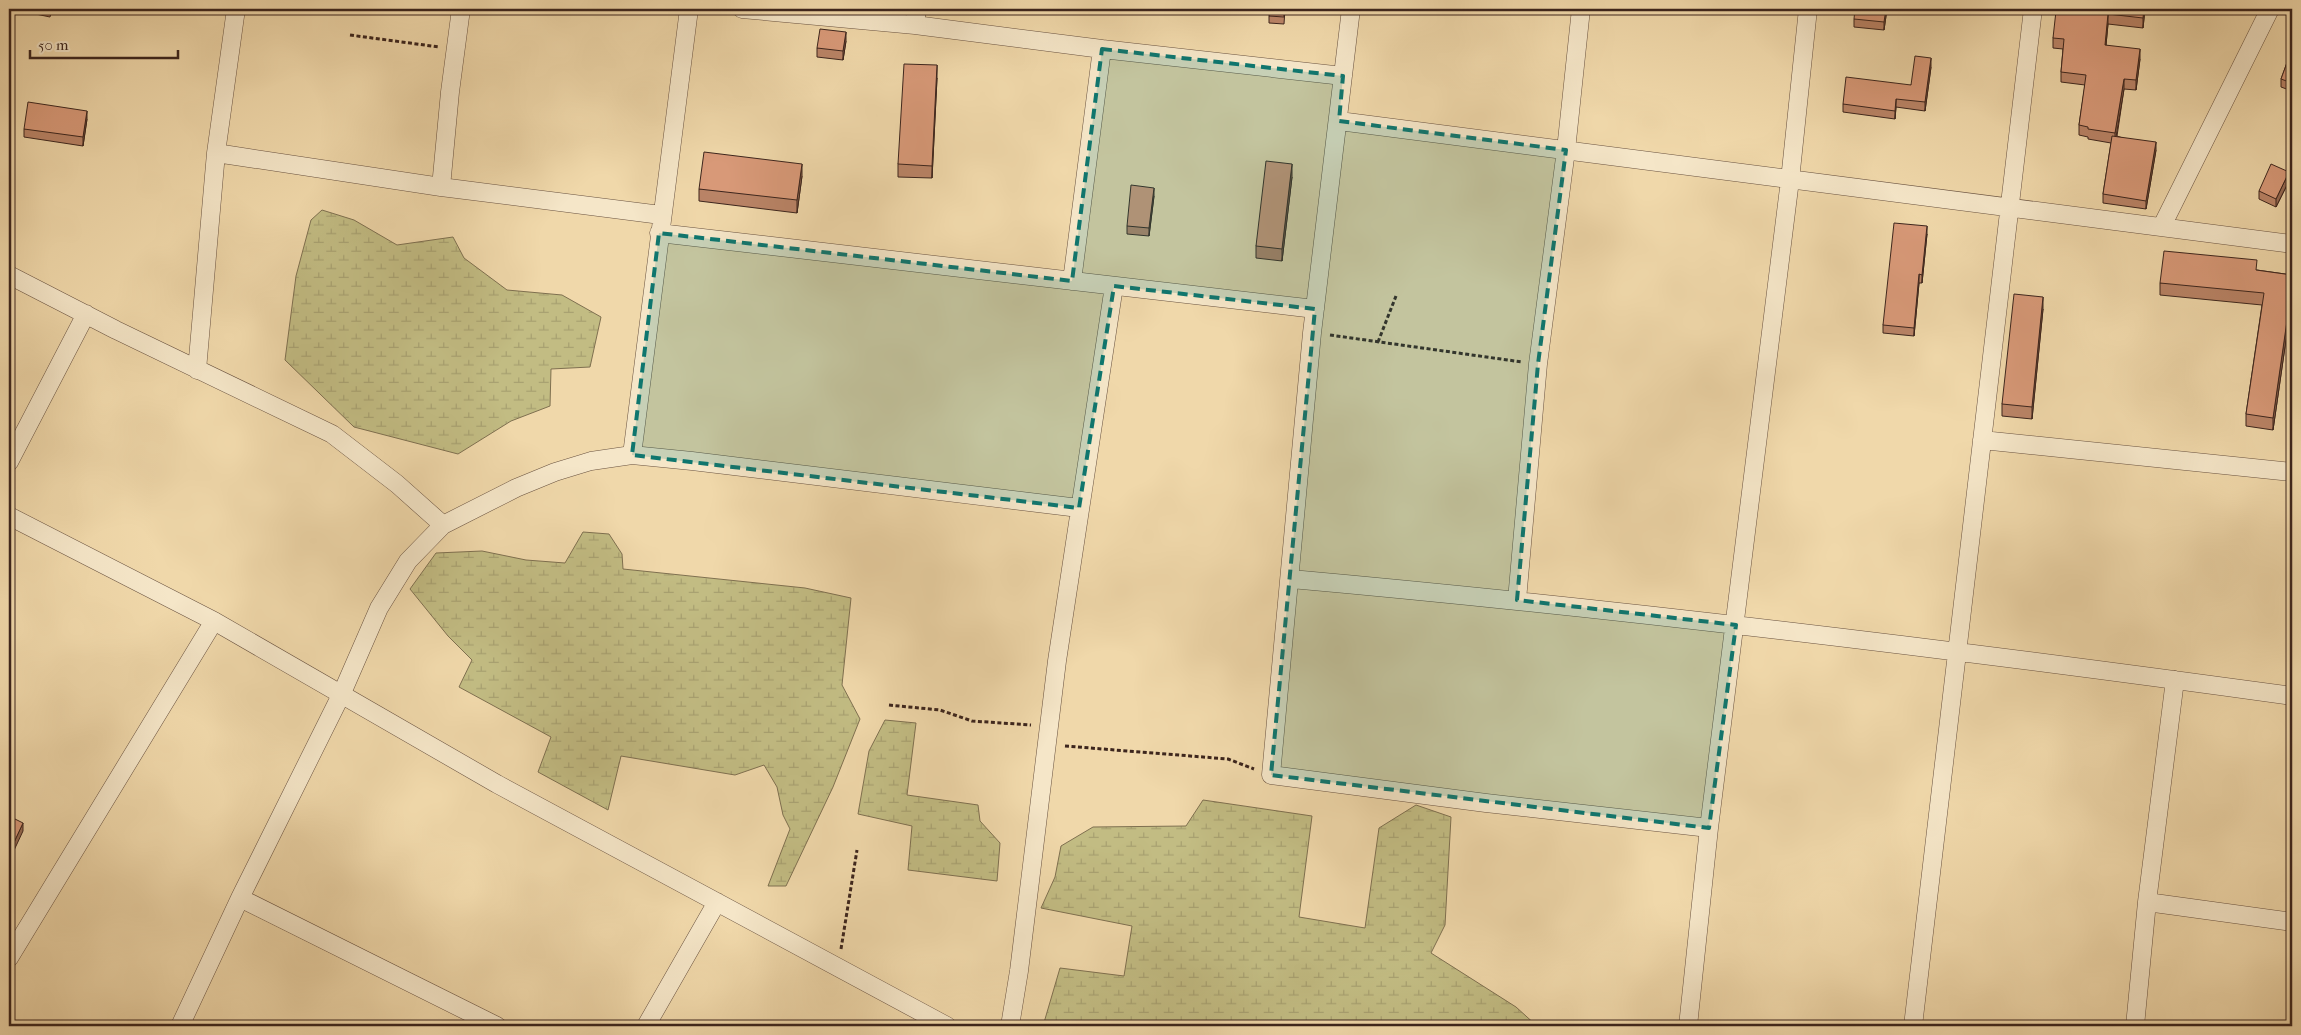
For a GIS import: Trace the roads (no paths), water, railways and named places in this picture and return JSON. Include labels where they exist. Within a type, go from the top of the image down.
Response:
[{"type":"street","points":[[197,370],[216,153],[236,9]]},
{"type":"street","points":[[441,187],[461,9]]},
{"type":"street","points":[[632,455],[661,215],[689,9]]},
{"type":"street","points":[[742,9],[916,17],[1102,49],[1343,76]]},
{"type":"street","points":[[1351,9],[1312,333],[1271,775],[1486,803],[1709,828]]},
{"type":"street","points":[[1517,600],[1538,364],[1566,150],[1581,9]]},
{"type":"street","points":[[1688,1026],[1709,828],[1736,625],[1790,180],[1808,9]]},
{"type":"street","points":[[1913,1026],[1958,652],[2008,207],[2033,9]]},
{"type":"street","points":[[2162,226],[2270,9]]},
{"type":"street","points":[[1072,281],[1102,49]]},
{"type":"street","points":[[1338,121],[2292,244]]},
{"type":"street","points":[[216,153],[441,187],[661,215]]},
{"type":"street","points":[[659,233],[1315,309]]},
{"type":"street","points":[[9,275],[197,370],[332,434],[397,484],[443,525]]},
{"type":"street","points":[[1010,1026],[1019,971],[1048,735],[1079,508],[1114,286]]},
{"type":"street","points":[[9,462],[86,314]]},
{"type":"street","points":[[1982,440],[2292,468]]},
{"type":"street","points":[[180,1026],[240,898],[342,693],[366,633],[393,582],[408,561],[443,525],[516,488],[555,472],[591,461],[632,455],[1079,508]]},
{"type":"street","points":[[9,516],[214,621],[497,784],[946,1026]]},
{"type":"street","points":[[1290,580],[1517,600],[1736,625],[2292,696]]},
{"type":"street","points":[[9,958],[214,621]]},
{"type":"street","points":[[2135,1026],[2147,902],[2175,680]]},
{"type":"street","points":[[240,898],[497,1026]]},
{"type":"street","points":[[646,1026],[717,902]]},
{"type":"street","points":[[2147,902],[2292,922]]}]
